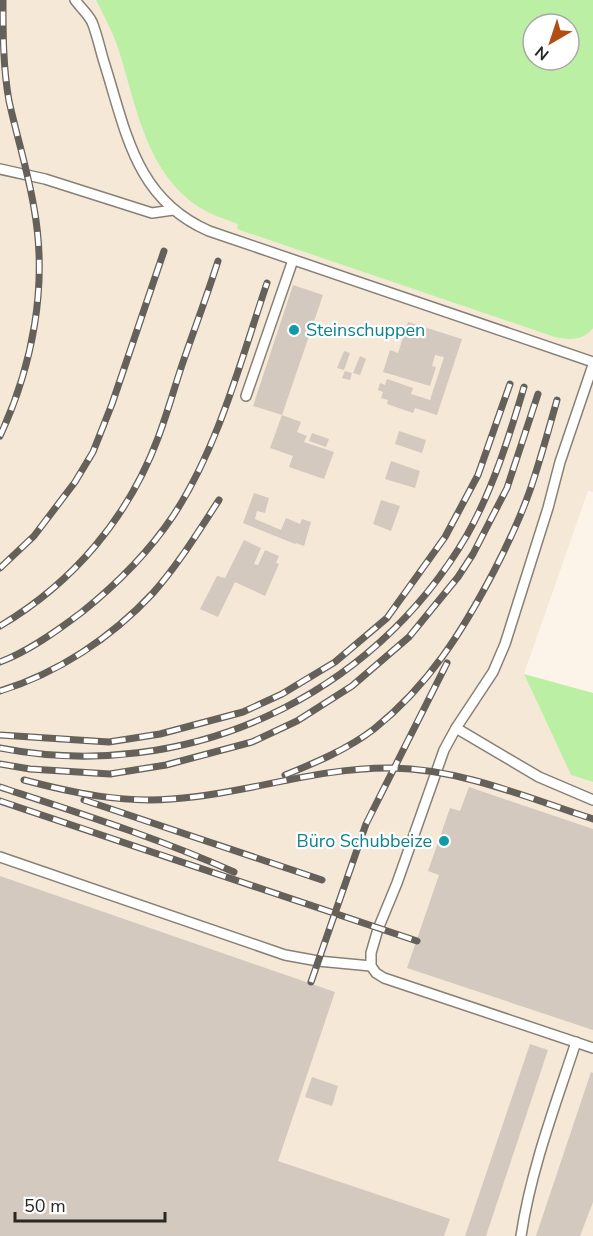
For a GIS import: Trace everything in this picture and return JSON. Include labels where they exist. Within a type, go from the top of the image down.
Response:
[{"type":"lane","points":[[75,0],[91,22],[131,149],[156,192],[173,210],[190,223],[593,364],[560,462],[548,508],[505,644],[493,672],[444,750],[371,952],[371,966],[384,978],[593,1048]]},
{"type":"lane","points":[[0,169],[45,179],[152,213],[173,210]]},
{"type":"lane","points":[[246,396],[293,260]]},
{"type":"lane","points":[[456,728],[539,777],[593,800]]},
{"type":"lane","points":[[0,857],[285,956],[371,966]]},
{"type":"lane","points":[[521,1236],[525,1208],[541,1148],[576,1042]]},
{"type":"shaded area","points":[[0,0],[593,0],[593,492],[588,491],[524,674],[571,775],[593,782],[593,1236],[0,1236]]},
{"type":"green space","points":[[96,0],[593,0],[593,328],[581,337],[566,339],[555,337],[237,229],[238,224],[199,207],[180,192],[165,174],[153,154],[109,26]]},
{"type":"green space","points":[[524,674],[593,693],[593,782],[571,775]]},
{"type":"building","name":"Steinschuppen","points":[[293,285],[323,295],[282,415],[253,406]]},
{"type":"building","points":[[408,322],[462,339],[437,415],[415,408],[413,413],[387,404],[388,400],[381,398],[383,392],[378,390],[380,383],[385,385],[387,379],[413,388],[411,394],[430,400],[444,357],[435,355],[432,366],[436,367],[430,386],[383,372],[390,350],[398,353]]},
{"type":"building","points":[[344,351],[350,353],[344,370],[337,368]]},
{"type":"building","points":[[360,356],[366,359],[360,375],[353,373]]},
{"type":"building","points":[[345,371],[352,373],[350,380],[342,378]]},
{"type":"building","points":[[282,415],[301,422],[297,432],[307,436],[304,442],[334,452],[324,479],[289,467],[293,456],[270,448]]},
{"type":"building","points":[[399,431],[426,440],[422,453],[395,444]]},
{"type":"building","points":[[312,433],[329,439],[326,447],[309,441]]},
{"type":"building","points":[[391,461],[420,471],[415,488],[385,479]]},
{"type":"building","points":[[254,493],[269,498],[265,513],[257,511],[255,519],[281,530],[286,518],[300,524],[302,519],[311,522],[304,546],[243,523]]},
{"type":"building","points":[[381,500],[400,506],[391,531],[373,524]]},
{"type":"building","points":[[244,540],[261,548],[254,564],[258,565],[265,550],[279,556],[276,563],[279,564],[265,596],[235,582],[218,617],[200,609],[217,576],[225,578]]},
{"type":"building","points":[[469,787],[593,829],[593,1030],[407,968],[439,875],[428,871],[450,808],[460,811]]},
{"type":"building","points":[[0,876],[335,992],[278,1161],[450,1219],[444,1236],[0,1236]]},
{"type":"building","points":[[530,1044],[548,1050],[486,1236],[465,1236]]},
{"type":"building","points":[[591,1072],[593,1073],[593,1202],[580,1236],[536,1236]]},
{"type":"building","points":[[312,1077],[338,1086],[332,1106],[305,1097]]},
{"type":"railway","points":[[0,436],[12,409],[29,353],[35,324],[39,266],[34,208],[7,88],[3,0]]},
{"type":"railway","points":[[0,568],[34,536],[75,482],[93,452],[112,404],[164,251]]},
{"type":"railway","points":[[0,626],[27,609],[74,569],[95,546],[131,495],[158,438],[218,261]]},
{"type":"railway","points":[[0,662],[42,640],[95,601],[120,579],[173,516],[189,490],[216,433],[267,283]]},
{"type":"railway","points":[[0,735],[109,742],[160,734],[243,712],[282,694],[335,662],[387,618],[445,537],[478,475],[510,384]]},
{"type":"railway","points":[[0,748],[69,756],[138,753],[204,739],[267,716],[326,684],[380,642],[427,592],[467,535],[493,481],[524,387]]},
{"type":"railway","points":[[0,764],[30,769],[110,774],[166,765],[252,742],[297,721],[352,686],[409,637],[458,577],[473,554],[507,488],[538,394]]},
{"type":"railway","points":[[285,775],[342,749],[374,729],[394,712],[428,676],[443,656],[482,593],[517,524],[544,447],[557,400]]},
{"type":"railway","points":[[0,691],[63,664],[120,625],[162,582],[188,548],[219,500]]},
{"type":"railway","points":[[311,982],[366,824],[447,663]]},
{"type":"railway","points":[[24,780],[97,796],[153,800],[227,792],[336,772],[392,768],[443,773],[469,779],[593,819]]},
{"type":"railway","points":[[0,787],[147,837],[234,872]]},
{"type":"railway","points":[[84,800],[322,880]]},
{"type":"railway","points":[[0,801],[417,941]]},
{"type":"place","name":"Steinschuppen","points":[[294,330]]},
{"type":"place","name":"Büro Schubbeize","points":[[444,841]]}]
